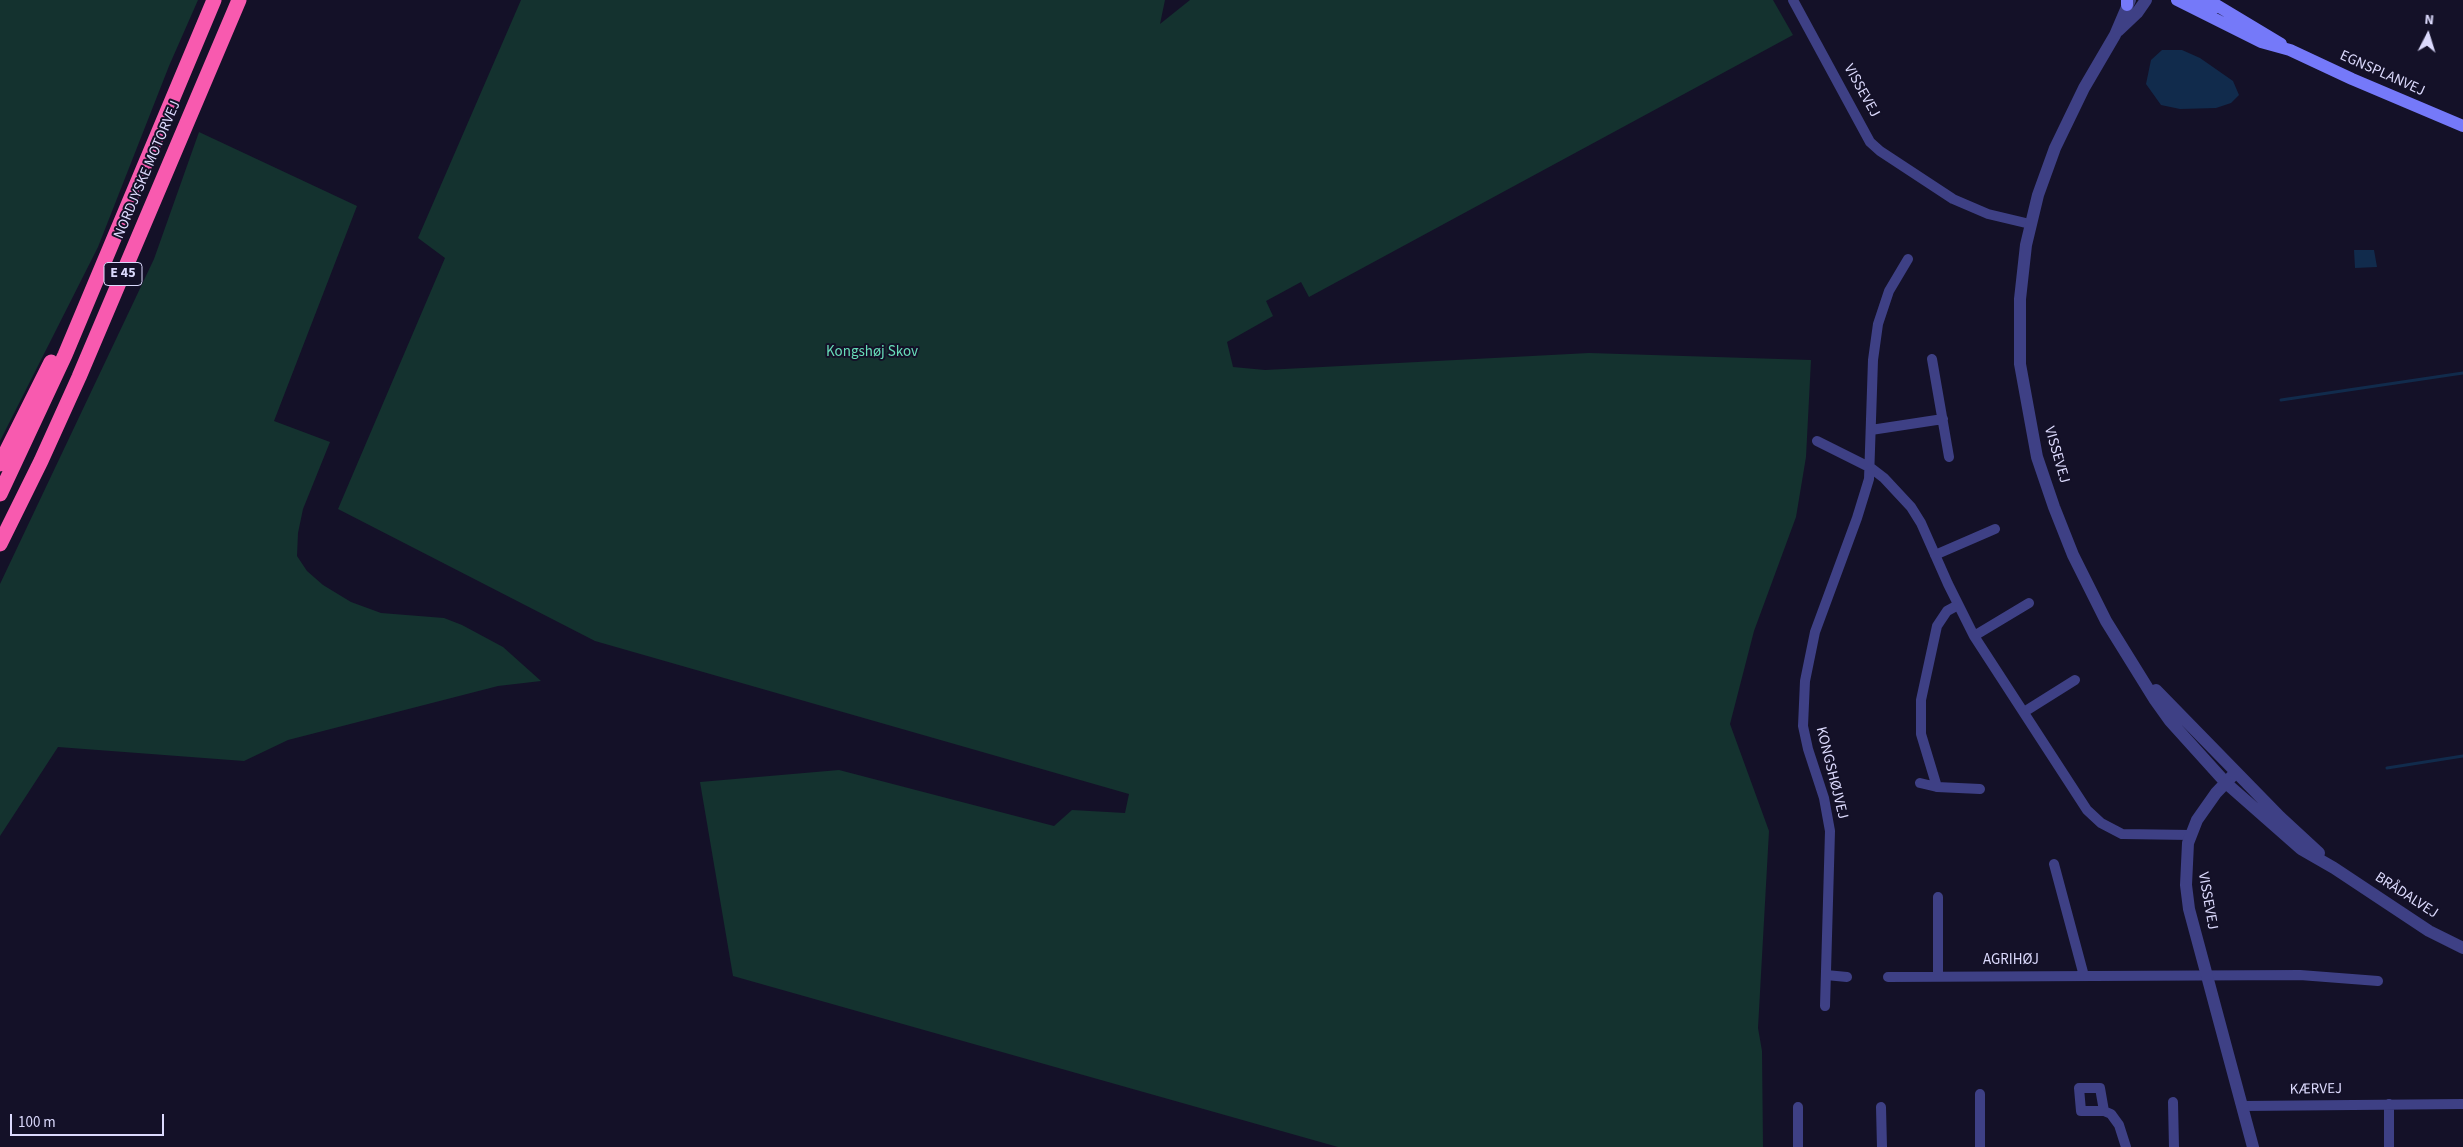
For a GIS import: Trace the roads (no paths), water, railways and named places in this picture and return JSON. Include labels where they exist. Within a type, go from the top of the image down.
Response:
[{"type":"highway","name":"NORDJYSKE MOTORVEJ","points":[[0,494],[61,364],[214,0]]},
{"type":"highway","name":"NORDJYSKE MOTORVEJ","points":[[0,544],[79,377],[238,0]]},
{"type":"highway","points":[[0,464],[109,249]]},
{"type":"main road","name":"EGNSPLANVEJ","points":[[2177,0],[2254,39],[2290,50]]},
{"type":"main road","points":[[2195,0],[2247,22]]},
{"type":"main road","name":"EGNSPLANVEJ","points":[[2208,0],[2247,22],[2290,50],[2352,79],[2463,126]]},
{"type":"street","name":"VISSEVEJ","points":[[1793,0],[1870,142],[1937,190],[1969,207],[1988,214],[2030,224]]},
{"type":"street","name":"VISSEVEJ","points":[[2115,35],[2137,13],[2146,0]]},
{"type":"street","name":"VISSEVEJ","points":[[2128,2],[2115,35],[2084,88],[2055,148],[2030,224],[2020,299],[2020,364],[2037,457],[2073,555],[2106,621],[2170,721],[2226,783]]},
{"type":"street","name":"KONGSHØJVEJ","points":[[1825,1006],[1830,832],[1824,798],[1808,749],[1804,726],[1803,695],[1808,660],[1815,632],[1857,518],[1870,468],[1873,360],[1878,324],[1889,291],[1908,258]]},
{"type":"street","points":[[1932,359],[1949,457]]},
{"type":"street","points":[[1870,430],[1943,419]]},
{"type":"street","points":[[1817,441],[1870,468],[1884,478],[1910,507],[1921,523],[1974,636],[2087,810],[2101,823],[2122,834],[2191,835]]},
{"type":"street","points":[[1935,555],[1994,529]]},
{"type":"street","points":[[1974,636],[2029,603]]},
{"type":"street","points":[[1937,787],[1922,734],[1920,700],[1938,626],[1947,611],[1958,605]]},
{"type":"street","name":"VISSEVEJ","points":[[2140,674],[2236,772],[2202,812],[2188,843],[2185,866],[2189,909],[2253,1147]]},
{"type":"street","points":[[2024,712],[2074,680]]},
{"type":"street","name":"BRÅDALVEJ","points":[[2236,772],[2334,868]]},
{"type":"street","points":[[1920,783],[1937,787],[1980,789]]},
{"type":"street","name":"BRÅDALVEJ","points":[[2226,783],[2301,849],[2334,868],[2429,931],[2463,948]]},
{"type":"street","points":[[2054,864],[2084,976]]},
{"type":"street","points":[[1938,897],[1938,977]]},
{"type":"street","points":[[1826,975],[1847,976]]},
{"type":"street","points":[[2207,975],[2300,976],[2378,981]]},
{"type":"street","name":"AGRIHØJ","points":[[1888,977],[2207,975]]},
{"type":"street","points":[[1980,1094],[1980,1147]]},
{"type":"street","points":[[2173,1102],[2174,1147]]},
{"type":"street","points":[[2389,1104],[2389,1147]]},
{"type":"street","name":"KÆRVEJ","points":[[2243,1106],[2463,1104]]},
{"type":"street","points":[[1798,1107],[1798,1147]]},
{"type":"street","points":[[1881,1107],[1882,1147]]},
{"type":"street","points":[[2104,1111],[2112,1114],[2119,1125],[2126,1147]]},
{"type":"water","points":[[2162,50],[2182,50],[2200,58],[2233,81],[2239,95],[2231,103],[2216,108],[2180,109],[2161,105],[2146,84],[2151,60]]},
{"type":"water","points":[[2354,250],[2374,250],[2377,267],[2355,268]]},
{"type":"waterway","points":[[2281,400],[2463,373]]},
{"type":"waterway","points":[[2387,768],[2463,756]]},
{"type":"park label","name":"Kongshøj Skov","points":[[872,353]]}]
